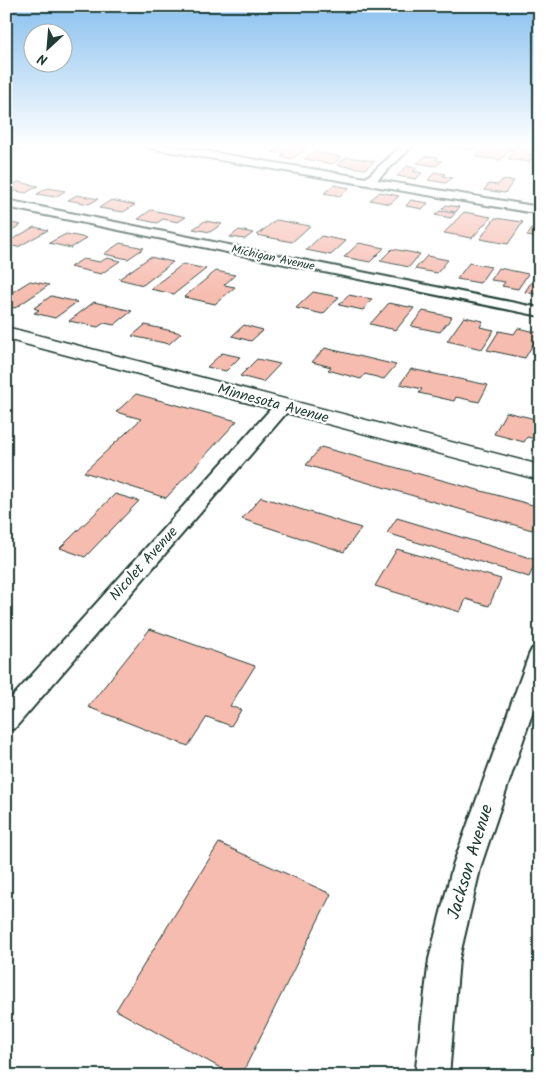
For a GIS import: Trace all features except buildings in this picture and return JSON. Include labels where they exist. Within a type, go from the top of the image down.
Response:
[{"type":"street","points":[[449,195],[540,211]]},
{"type":"street","name":"Michigan Avenue","points":[[6,203],[540,312]]},
{"type":"street","name":"Minnesota Avenue","points":[[6,333],[282,407],[540,473]]},
{"type":"street","name":"Nicolet Avenue","points":[[6,721],[282,407]]},
{"type":"street","name":"Jackson Avenue","points":[[432,1076],[444,958],[464,874],[540,655]]}]
